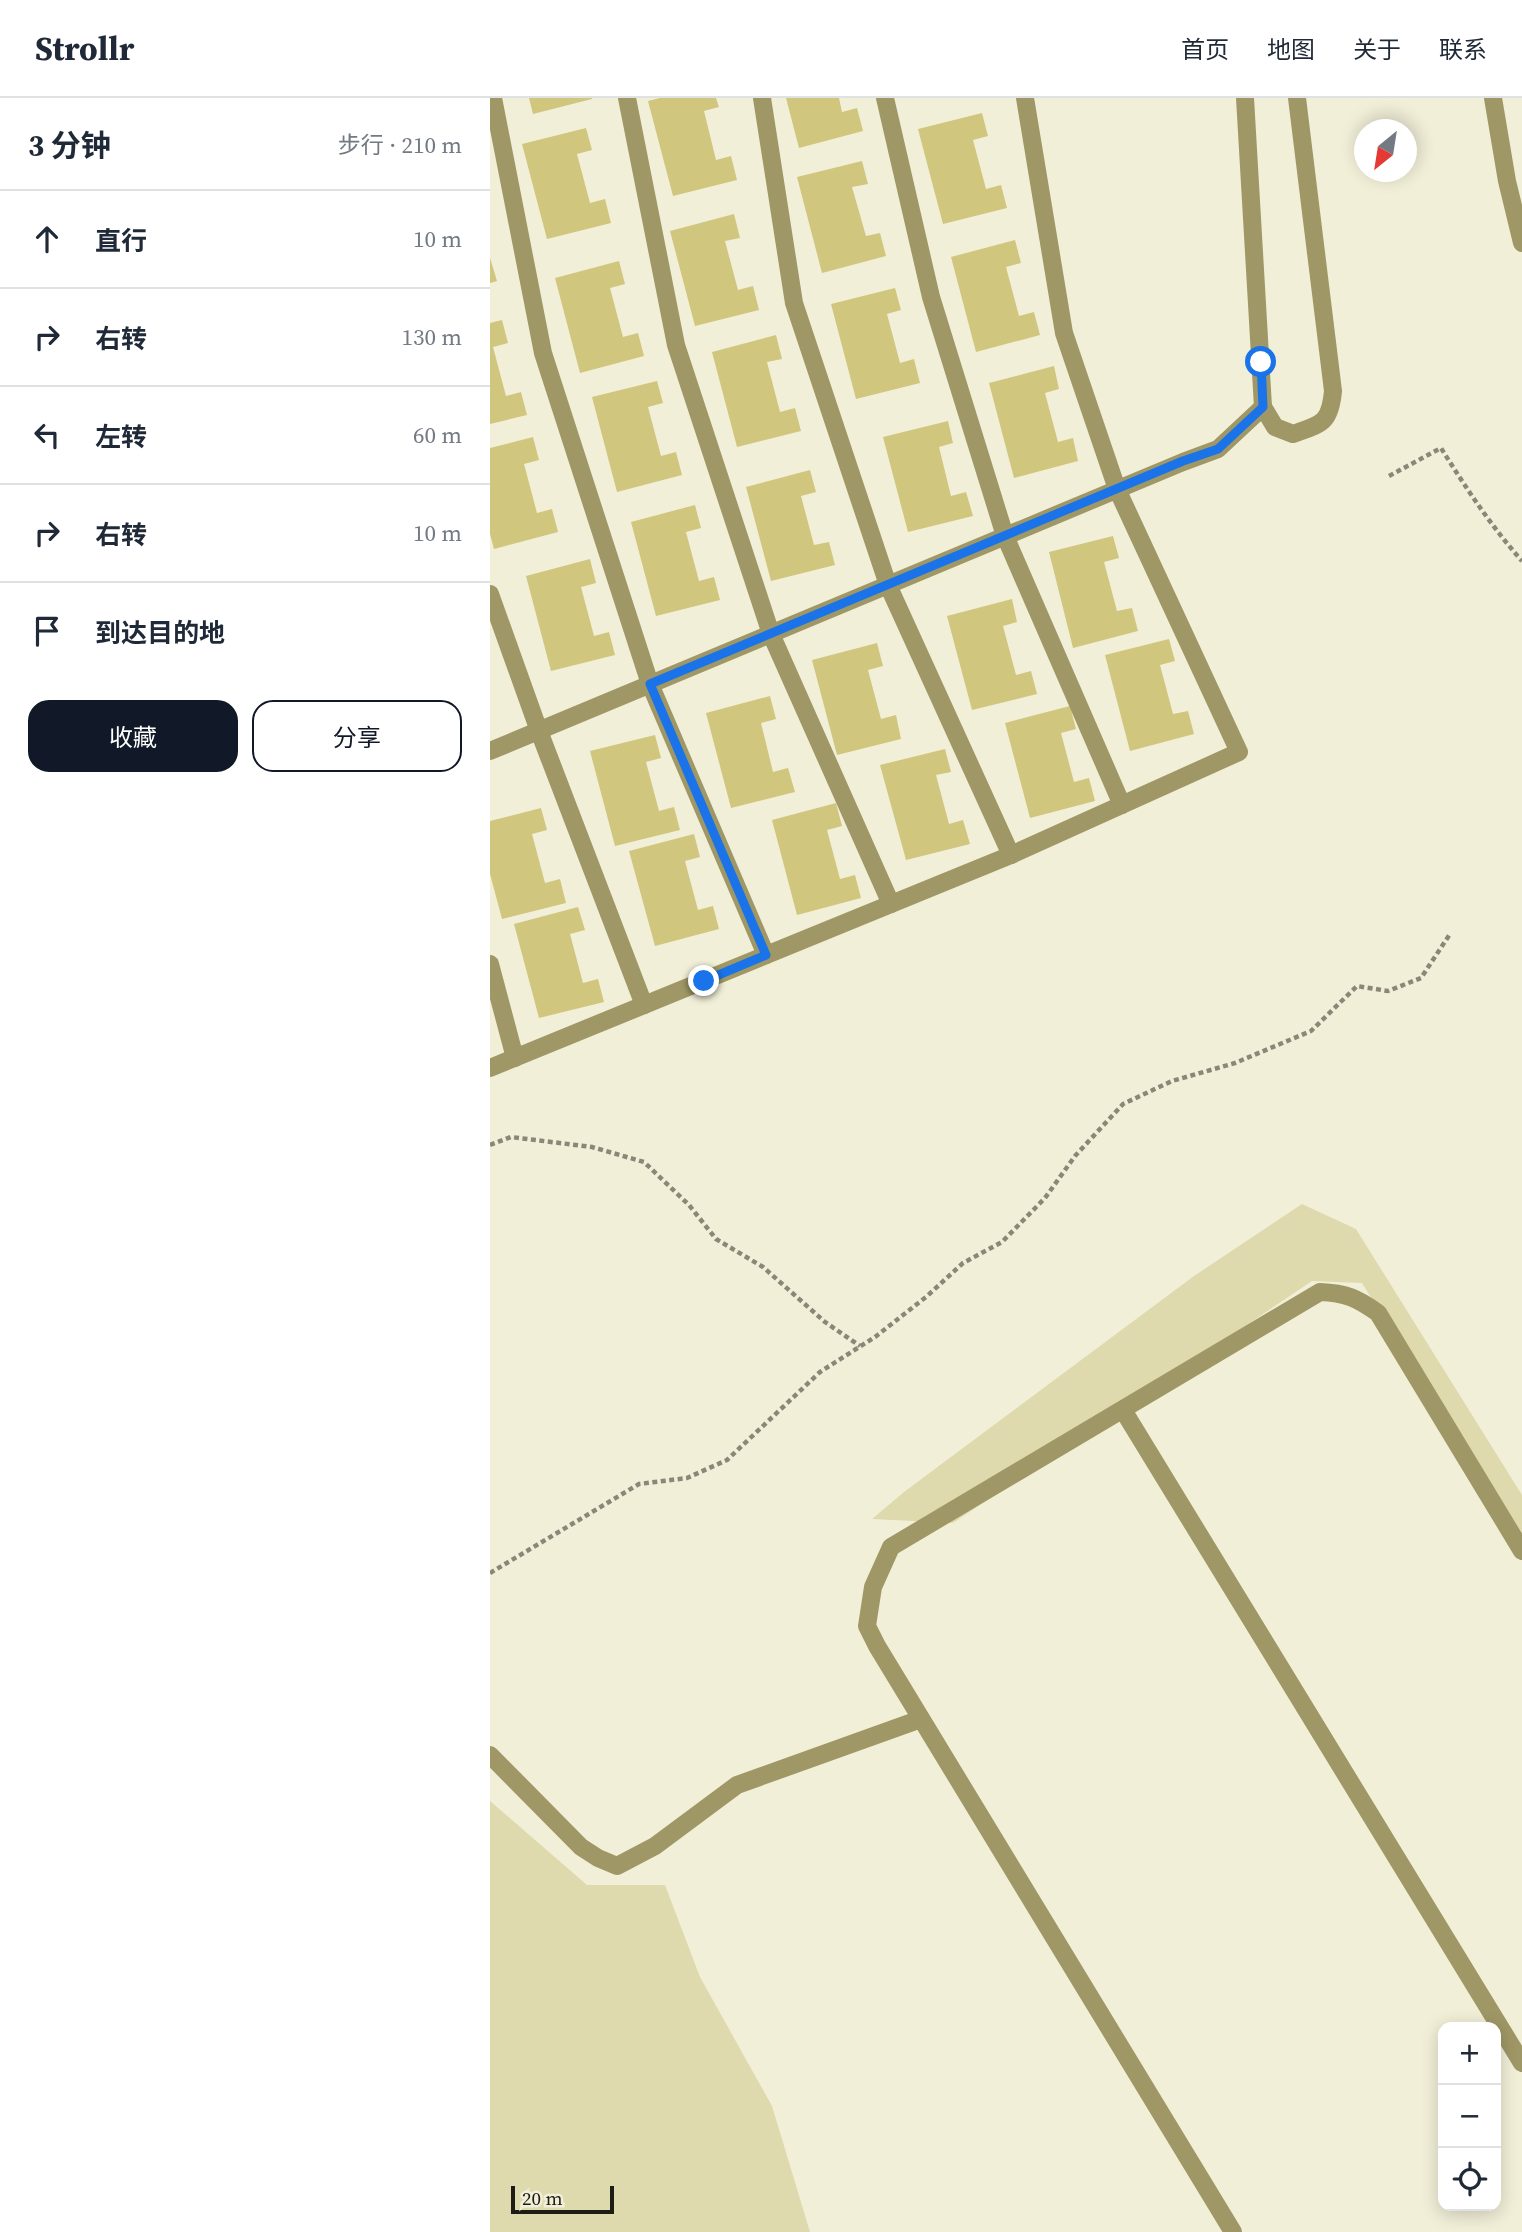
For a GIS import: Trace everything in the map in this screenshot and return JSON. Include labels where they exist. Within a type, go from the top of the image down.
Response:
[{"type":"street","points":[[493,98],[542,353],[650,684],[766,955]]},
{"type":"street","points":[[627,98],[676,345],[771,634],[891,904]]},
{"type":"street","points":[[762,98],[794,303],[887,585],[1012,855]]},
{"type":"street","points":[[885,98],[931,297],[1005,536],[1122,805]]},
{"type":"street","points":[[490,1068],[1012,855],[1239,752],[1118,489],[1064,333],[1025,98]]},
{"type":"street","points":[[1245,98],[1263,407],[1275,427],[1293,434],[1320,425],[1331,410],[1333,391],[1297,98]]},
{"type":"street","points":[[1493,98],[1507,181],[1522,243]]},
{"type":"street","points":[[490,751],[1218,449],[1263,407]]},
{"type":"street","points":[[490,594],[539,731],[644,1005]]},
{"type":"street","points":[[490,964],[515,1058]]},
{"type":"street","points":[[1233,2232],[867,1626],[873,1587],[891,1547],[1320,1292],[1341,1293],[1361,1301],[1378,1313],[1522,1550]]},
{"type":"street","points":[[1123,1410],[1522,2063]]},
{"type":"street","points":[[490,1755],[582,1847],[617,1866],[655,1846],[737,1785],[921,1719]]},
{"type":"path","points":[[1389,476],[1441,448],[1503,540],[1522,561]]},
{"type":"path","points":[[490,1573],[639,1484],[687,1478],[727,1460],[820,1372],[926,1297],[963,1263],[1002,1242],[1045,1198],[1075,1156],[1123,1104],[1172,1081],[1235,1063],[1311,1031],[1357,986],[1388,990],[1421,978],[1450,934]]},
{"type":"path","points":[[490,1145],[511,1137],[592,1147],[644,1163],[689,1205],[716,1239],[763,1267],[825,1322],[860,1346]]},
{"type":"shaded area","points":[[1302,1204],[1356,1229],[1522,1495],[1522,1543],[1362,1283],[1312,1281],[953,1523],[872,1519],[904,1492],[1194,1276]]},
{"type":"shaded area","points":[[490,1801],[587,1885],[665,1885],[700,1977],[772,2106],[810,2232],[490,2232]]},
{"type":"building","points":[[529,98],[592,98],[592,99],[533,114]]},
{"type":"building","points":[[660,98],[716,98],[719,107],[704,111],[716,160],[731,156],[737,180],[673,196],[648,101]]},
{"type":"building","points":[[786,98],[839,98],[842,112],[857,108],[863,131],[799,148]]},
{"type":"building","points":[[982,113],[988,136],[973,140],[986,189],[1001,185],[1007,208],[943,224],[918,129]]},
{"type":"building","points":[[586,128],[592,150],[577,154],[590,203],[605,199],[611,223],[547,239],[522,144]]},
{"type":"building","points":[[862,161],[868,184],[852,187],[866,236],[880,233],[886,256],[822,273],[797,177]]},
{"type":"building","points":[[734,214],[740,238],[725,241],[738,290],[753,286],[759,310],[695,326],[670,231]]},
{"type":"building","points":[[1015,240],[1021,263],[1006,267],[1019,316],[1034,312],[1040,335],[976,352],[951,257]]},
{"type":"building","points":[[490,258],[497,281],[490,283]]},
{"type":"building","points":[[619,261],[625,284],[610,288],[623,337],[638,333],[644,356],[580,373],[555,278]]},
{"type":"building","points":[[895,288],[901,310],[887,314],[900,363],[914,359],[920,383],[856,399],[831,304]]},
{"type":"building","points":[[502,320],[508,343],[493,347],[506,396],[521,392],[527,415],[490,424],[490,323]]},
{"type":"building","points":[[776,335],[782,359],[767,362],[780,412],[795,408],[801,431],[737,447],[712,352]]},
{"type":"building","points":[[1054,366],[1059,389],[1045,393],[1058,442],[1073,438],[1078,461],[1014,478],[989,383]]},
{"type":"building","points":[[657,381],[663,403],[648,407],[661,456],[676,452],[682,475],[617,492],[592,397]]},
{"type":"building","points":[[948,421],[953,443],[939,447],[951,496],[966,492],[973,516],[908,532],[883,437]]},
{"type":"building","points":[[533,437],[539,460],[524,464],[537,513],[552,509],[558,532],[494,549],[490,534],[490,448]]},
{"type":"building","points":[[810,470],[816,492],[801,496],[814,545],[829,542],[835,565],[771,581],[746,487]]},
{"type":"building","points":[[695,505],[701,528],[686,532],[699,581],[714,577],[720,600],[656,616],[631,522]]},
{"type":"building","points":[[1113,536],[1119,558],[1104,562],[1117,611],[1132,608],[1138,631],[1073,648],[1049,552]]},
{"type":"building","points":[[590,559],[596,583],[581,587],[594,636],[609,632],[615,655],[551,671],[526,576]]},
{"type":"building","points":[[1012,599],[1017,622],[1003,626],[1016,675],[1031,671],[1037,694],[972,710],[947,616]]},
{"type":"building","points":[[1169,639],[1175,661],[1160,665],[1173,714],[1188,711],[1194,734],[1130,751],[1105,655]]},
{"type":"building","points":[[877,643],[883,666],[868,670],[881,719],[896,715],[901,739],[837,755],[812,660]]},
{"type":"building","points":[[770,696],[776,719],[761,723],[773,772],[788,768],[795,792],[731,808],[706,713]]},
{"type":"building","points":[[1070,706],[1076,729],[1061,733],[1074,782],[1089,778],[1095,801],[1030,818],[1005,723]]},
{"type":"building","points":[[655,735],[661,758],[646,762],[659,811],[674,807],[680,830],[615,846],[590,751]]},
{"type":"building","points":[[945,749],[951,772],[936,775],[949,824],[963,820],[970,844],[906,860],[880,765]]},
{"type":"building","points":[[836,803],[842,826],[827,830],[840,879],[855,875],[861,898],[797,915],[772,820]]},
{"type":"building","points":[[541,808],[547,830],[532,834],[545,883],[560,879],[566,903],[502,919],[490,874],[490,821]]},
{"type":"building","points":[[694,834],[700,857],[685,861],[698,910],[713,906],[719,929],[655,946],[629,851]]},
{"type":"building","points":[[578,907],[585,930],[570,934],[583,983],[598,979],[604,1002],[539,1018],[514,924]]},
{"type":"route","points":[[704,981],[766,955],[650,684],[1183,461],[1218,449],[1263,407],[1261,362]]}]
